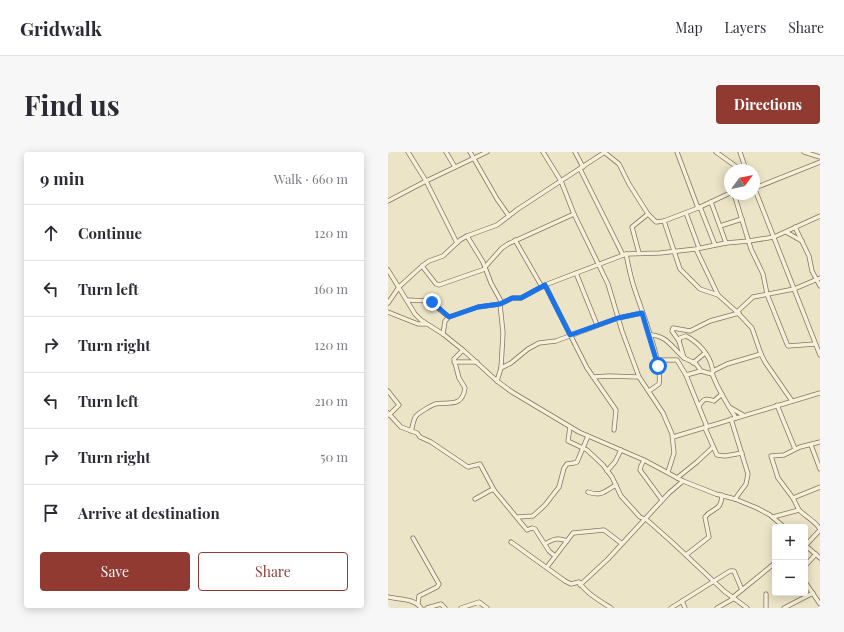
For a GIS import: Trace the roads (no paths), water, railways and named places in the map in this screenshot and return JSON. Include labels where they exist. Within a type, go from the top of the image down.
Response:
[{"type":"street","points":[[408,152],[426,181],[457,243]]},
{"type":"street","points":[[446,152],[455,167]]},
{"type":"street","points":[[470,152],[497,199],[509,216]]},
{"type":"street","points":[[388,200],[487,152]]},
{"type":"street","points":[[543,152],[561,182],[574,214],[608,284],[632,359],[640,377],[663,413],[673,437],[674,453],[668,472]]},
{"type":"street","points":[[574,152],[624,254],[650,335],[660,376],[659,384],[649,391]]},
{"type":"street","points":[[388,303],[400,287],[429,261],[443,256],[467,236],[492,228],[503,222],[509,216],[604,152],[619,164],[629,184],[648,214],[655,222],[664,221],[686,213],[724,196]]},
{"type":"street","points":[[677,152],[715,245]]},
{"type":"street","points":[[716,152],[733,164]]},
{"type":"street","points":[[740,152],[744,164]]},
{"type":"street","points":[[804,152],[820,157]]},
{"type":"street","points":[[760,185],[820,162]]},
{"type":"street","points":[[736,200],[749,241],[763,274],[767,294],[788,346],[804,346],[820,341]]},
{"type":"street","points":[[759,200],[820,355]]},
{"type":"street","points":[[711,202],[726,243]]},
{"type":"street","points":[[686,213],[697,249],[718,295]]},
{"type":"street","points":[[422,266],[436,284],[439,285],[485,268],[504,246],[574,214]]},
{"type":"street","points":[[639,253],[632,227],[648,214]]},
{"type":"street","points":[[443,334],[445,321],[449,317],[478,307],[501,304],[512,298],[521,298],[543,286],[624,254],[697,249],[726,243],[774,237],[820,217]]},
{"type":"street","points":[[720,226],[742,219]]},
{"type":"street","points":[[664,221],[680,269],[700,289],[718,295],[738,312],[752,328],[761,354],[792,401]]},
{"type":"street","points":[[795,227],[809,256],[812,269],[819,279],[820,286]]},
{"type":"street","points":[[786,232],[802,241]]},
{"type":"street","points":[[467,236],[485,268],[501,304],[503,333],[501,368],[497,381]]},
{"type":"street","points":[[516,240],[593,377],[616,410],[614,430]]},
{"type":"street","points":[[388,270],[400,287],[415,314],[463,350],[497,381],[512,392],[570,427],[588,436],[644,460],[683,481],[757,508],[774,517],[781,524]]},
{"type":"street","points":[[576,273],[597,326]]},
{"type":"street","points":[[684,358],[679,341],[672,331],[673,328],[690,331],[710,321],[738,312],[751,298],[794,289],[819,279]]},
{"type":"street","points":[[407,300],[429,301],[449,317]]},
{"type":"street","points":[[388,312],[418,324],[427,324]]},
{"type":"street","points":[[501,368],[512,363],[528,349],[539,343],[554,341],[618,318],[642,313]]},
{"type":"street","points":[[650,335],[658,335],[701,371]]},
{"type":"street","points":[[679,341],[680,338],[686,336],[698,344],[705,353],[709,359],[712,372],[722,394],[736,418]]},
{"type":"street","points":[[411,431],[416,415],[434,404],[452,404],[462,397],[465,388],[454,362],[455,357],[463,350]]},
{"type":"street","points":[[693,363],[705,353]]},
{"type":"street","points":[[686,375],[701,371],[712,372],[727,364],[761,354]]},
{"type":"street","points":[[656,360],[677,360],[686,375],[716,453],[719,455],[742,453]]},
{"type":"street","points":[[454,362],[477,362]]},
{"type":"street","points":[[593,377],[640,377]]},
{"type":"street","points":[[389,393],[399,405],[389,414],[401,427],[417,433],[421,438],[431,442],[468,467],[480,464],[494,490],[518,517],[525,529],[535,529],[551,553],[555,556]]},
{"type":"street","points":[[673,437],[820,393]]},
{"type":"street","points":[[698,406],[703,400],[707,399],[714,401],[722,394]]},
{"type":"street","points":[[777,405],[795,449]]},
{"type":"street","points":[[730,407],[743,415]]},
{"type":"street","points":[[731,419],[748,471],[748,479],[735,499]]},
{"type":"street","points":[[570,427],[568,440],[583,447],[598,460],[616,485],[623,499],[640,517],[657,529],[713,582],[747,608]]},
{"type":"street","points":[[518,517],[533,516],[545,505],[559,487],[564,468],[567,464],[577,462],[588,436]]},
{"type":"street","points":[[808,543],[820,530],[815,522],[805,516],[800,510],[778,478],[771,456],[784,455],[795,449],[820,442]]},
{"type":"street","points":[[811,445],[820,469]]},
{"type":"street","points":[[677,478],[713,447]]},
{"type":"street","points":[[607,471],[615,462],[621,450]]},
{"type":"street","points":[[644,460],[640,466],[640,470],[662,500]]},
{"type":"street","points":[[580,585],[608,559],[621,542],[643,519],[683,481]]},
{"type":"street","points":[[588,492],[595,495],[599,494],[616,485]]},
{"type":"street","points":[[793,498],[820,487]]},
{"type":"street","points":[[475,499],[491,490],[494,490]]},
{"type":"street","points":[[686,555],[709,537],[705,516],[706,514],[719,508],[722,503],[722,496]]},
{"type":"street","points":[[774,517],[800,510]]},
{"type":"street","points":[[547,567],[573,534],[601,530],[606,531],[621,542]]},
{"type":"street","points":[[414,538],[439,584],[437,588],[419,596],[418,604]]},
{"type":"street","points":[[545,544],[554,539],[561,538],[567,541]]},
{"type":"street","points":[[511,542],[570,584],[578,582],[596,599],[611,608]]},
{"type":"street","points":[[808,547],[820,558]]},
{"type":"street","points":[[808,563],[816,554]]},
{"type":"street","points":[[718,608],[733,598],[772,565]]},
{"type":"street","points":[[671,608],[732,571],[736,574],[742,590]]},
{"type":"street","points":[[808,586],[820,604]]},
{"type":"street","points":[[784,608],[813,593]]},
{"type":"street","points":[[766,594],[766,608]]},
{"type":"street","points":[[388,597],[414,601],[421,608]]},
{"type":"street","points":[[682,600],[685,608]]},
{"type":"street","points":[[461,608],[479,602],[487,608]]},
{"type":"street","points":[[427,608],[441,604],[445,608]]}]
